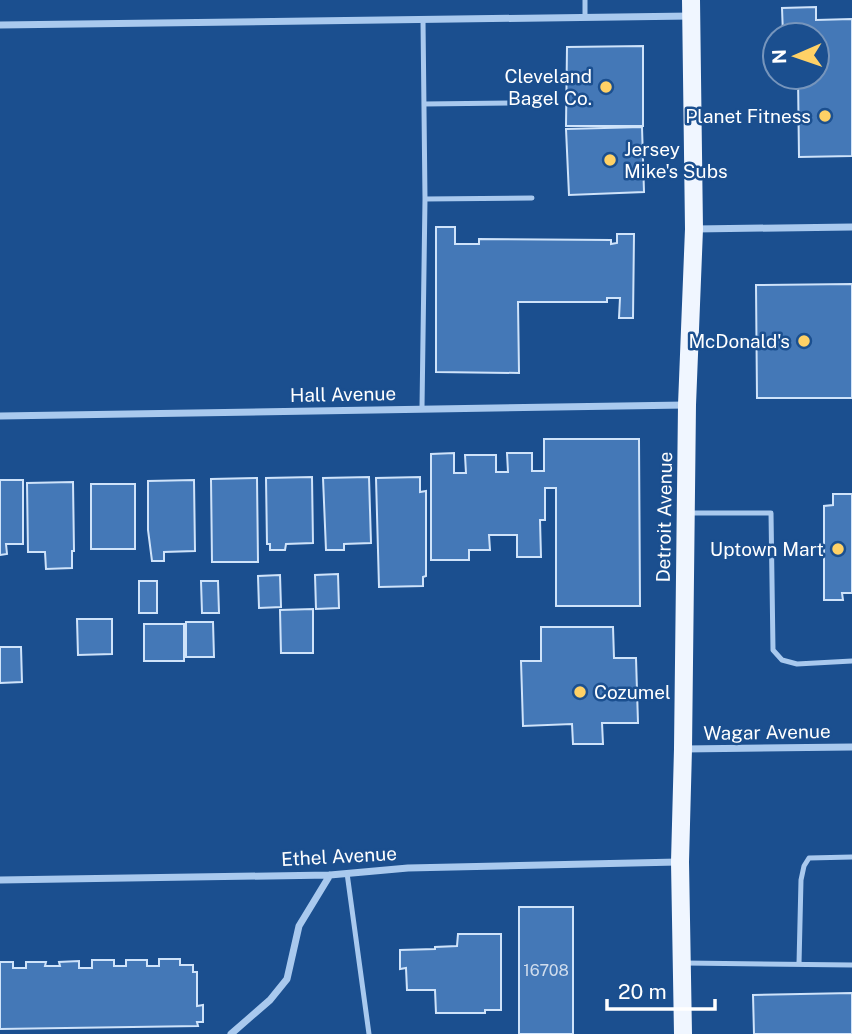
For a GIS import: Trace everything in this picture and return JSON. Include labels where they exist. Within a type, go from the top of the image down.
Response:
[{"type":"main road","name":"Detroit Avenue","points":[[682,1034],[680,862],[687,405],[694,229],[691,8]]},
{"type":"street","points":[[0,25],[585,17],[691,8]]},
{"type":"street","points":[[694,229],[852,228]]},
{"type":"street","name":"Hall Avenue","points":[[0,416],[687,405]]},
{"type":"street","name":"Wagar Avenue","points":[[683,749],[852,747]]},
{"type":"street","name":"Ethel Avenue","points":[[0,880],[330,875],[408,868],[680,862]]},
{"type":"street","points":[[231,1034],[270,1000],[287,979],[299,926],[330,875]]},
{"type":"lane","points":[[585,0],[585,17]]},
{"type":"lane","points":[[422,408],[425,199],[423,20]]},
{"type":"lane","points":[[424,104],[522,103]]},
{"type":"lane","points":[[425,199],[532,198]]},
{"type":"lane","points":[[686,513],[771,513],[773,650],[782,660],[797,664],[852,661]]},
{"type":"lane","points":[[799,964],[801,880],[804,866],[809,858],[852,857]]},
{"type":"lane","points":[[347,873],[369,1034]]},
{"type":"lane","points":[[682,963],[852,965]]},
{"type":"building","name":"Planet Fitness","points":[[816,7],[816,20],[852,19],[852,156],[799,157],[798,91],[831,91],[831,21],[782,21],[782,8]]},
{"type":"building","points":[[643,46],[643,126],[566,126],[567,47]]},
{"type":"building","points":[[642,127],[644,192],[569,195],[566,129]]},
{"type":"building","points":[[436,227],[455,227],[455,244],[479,244],[479,239],[611,240],[611,244],[617,243],[617,234],[634,234],[633,318],[619,318],[620,298],[607,298],[607,302],[518,302],[519,373],[436,372]]},
{"type":"building","name":"McDonald's","points":[[852,284],[852,398],[757,398],[756,285]]},
{"type":"building","points":[[544,439],[639,439],[640,606],[556,606],[556,488],[545,488],[545,520],[540,520],[541,557],[517,557],[517,535],[489,535],[490,550],[469,550],[469,560],[431,560],[431,454],[454,453],[454,473],[466,473],[465,455],[496,455],[496,472],[508,472],[507,453],[532,453],[532,471],[544,471]]},
{"type":"building","points":[[312,477],[313,543],[286,544],[285,550],[270,550],[270,544],[267,544],[266,478]]},
{"type":"building","points":[[369,477],[371,543],[344,544],[344,550],[326,550],[323,478]]},
{"type":"building","points":[[420,477],[420,492],[426,491],[426,576],[423,577],[423,586],[379,587],[376,478]]},
{"type":"building","points":[[257,478],[258,562],[212,562],[211,479]]},
{"type":"building","points":[[0,480],[23,480],[23,544],[6,544],[7,554],[0,555]]},
{"type":"building","points":[[194,480],[195,551],[164,552],[164,561],[152,561],[148,530],[148,481]]},
{"type":"building","points":[[73,482],[72,568],[46,569],[45,552],[28,552],[27,483]]},
{"type":"building","points":[[91,484],[135,484],[135,549],[91,549]]},
{"type":"building","name":"Uptown Mart","points":[[833,494],[852,494],[852,593],[842,593],[843,600],[824,600],[824,506],[833,505]]},
{"type":"building","points":[[338,574],[339,608],[316,609],[315,575]]},
{"type":"building","points":[[280,575],[281,607],[259,608],[258,576]]},
{"type":"building","points":[[139,581],[157,581],[157,613],[139,613]]},
{"type":"building","points":[[201,581],[218,581],[219,613],[202,613]]},
{"type":"building","points":[[313,609],[313,653],[281,653],[280,610]]},
{"type":"building","points":[[77,619],[112,619],[112,654],[78,655]]},
{"type":"building","points":[[186,622],[213,622],[214,657],[186,657]]},
{"type":"building","points":[[144,624],[184,624],[184,661],[144,661]]},
{"type":"building","name":"Cozumel","points":[[541,627],[613,627],[614,658],[636,658],[638,723],[602,723],[603,744],[573,744],[572,724],[523,726],[521,661],[541,661]]},
{"type":"building","points":[[0,647],[21,647],[22,682],[0,683]]},
{"type":"building","points":[[519,907],[573,907],[573,1034],[519,1034]]},
{"type":"building","points":[[458,934],[501,934],[501,1010],[485,1010],[485,1013],[436,1013],[435,990],[407,990],[406,968],[400,969],[400,950],[457,946]]},
{"type":"building","points":[[159,959],[180,959],[180,965],[193,965],[193,972],[197,972],[197,1006],[203,1005],[203,1022],[197,1022],[198,1026],[0,1029],[0,962],[13,962],[13,968],[26,968],[26,962],[46,962],[45,966],[60,966],[59,962],[79,961],[79,968],[92,968],[92,960],[114,960],[114,966],[126,966],[126,960],[147,960],[147,966],[159,966]]},
{"type":"building","points":[[852,993],[852,1034],[754,1034],[753,995]]},
{"type":"place","name":"Cleveland Bagel Co.","points":[[606,87]]},
{"type":"place","name":"Planet Fitness","points":[[825,116]]},
{"type":"place","name":"Jersey Mike's Subs","points":[[610,160]]},
{"type":"place","name":"McDonald's","points":[[804,341]]},
{"type":"place","name":"Uptown Mart","points":[[838,549]]},
{"type":"place","name":"Cozumel","points":[[580,692]]}]
